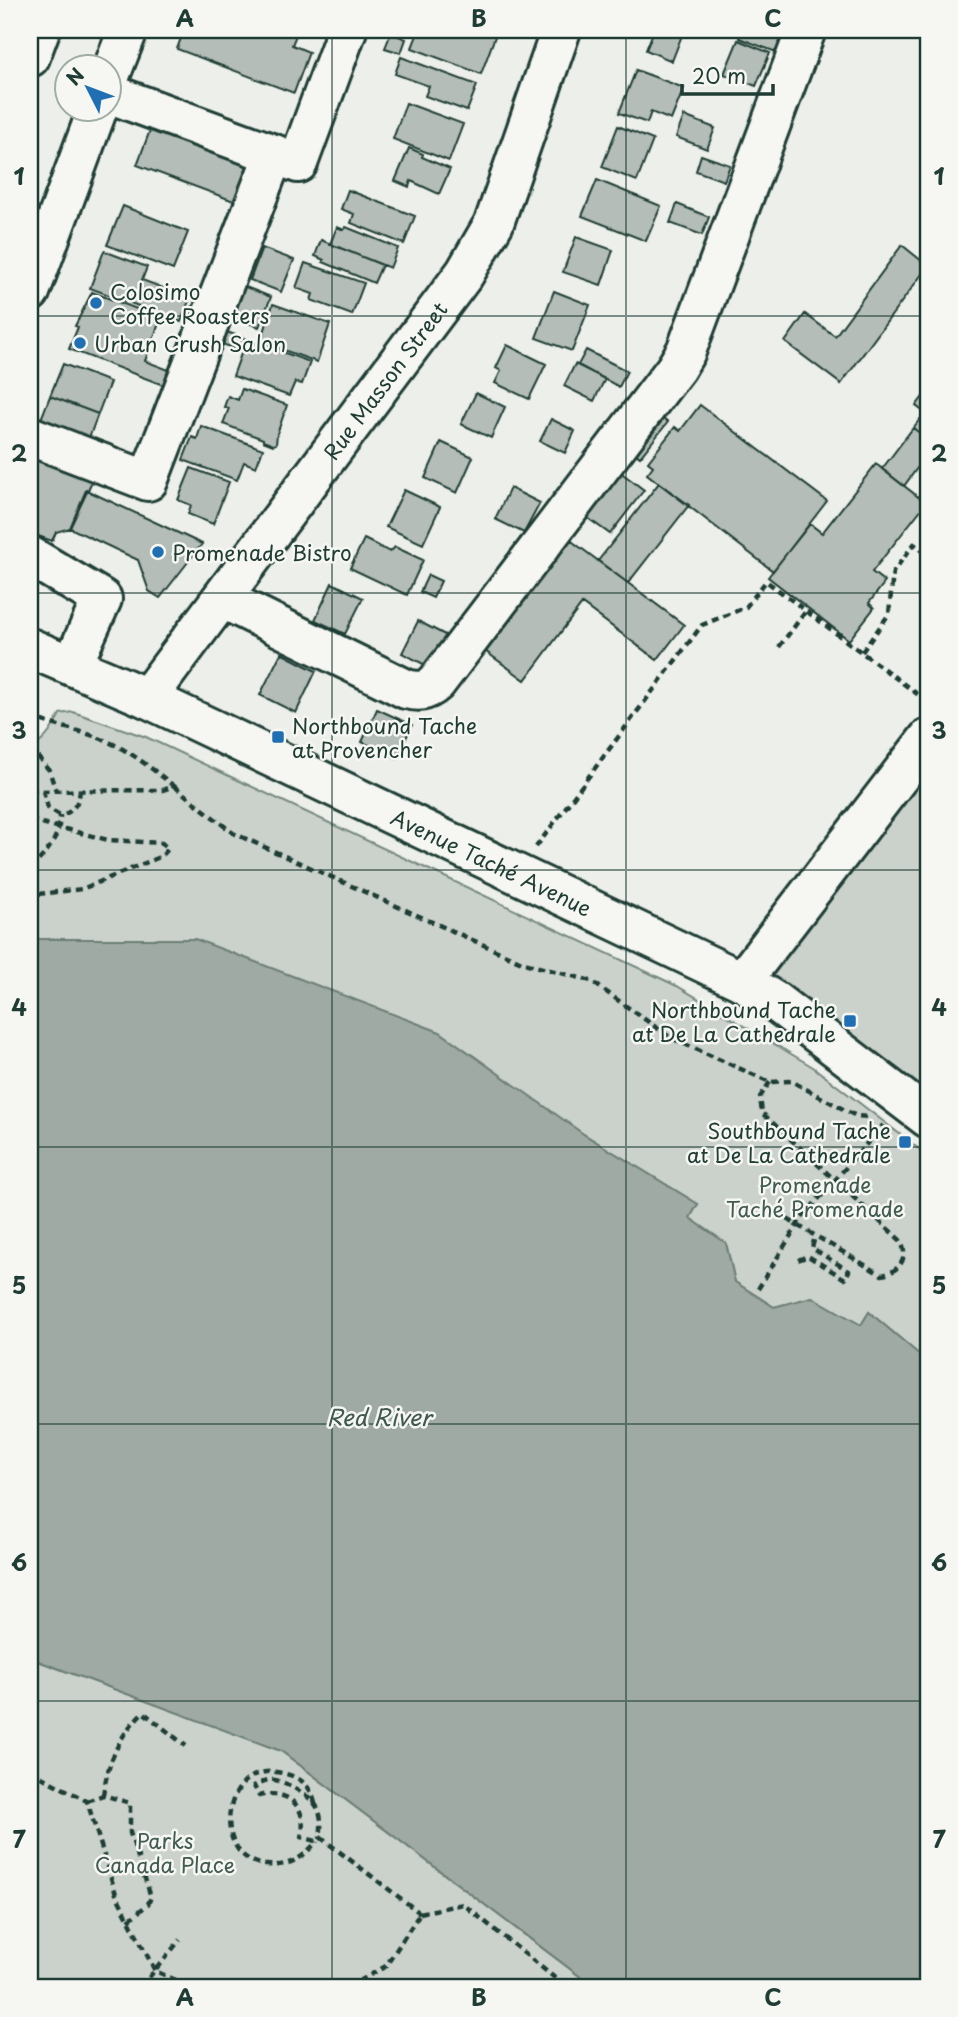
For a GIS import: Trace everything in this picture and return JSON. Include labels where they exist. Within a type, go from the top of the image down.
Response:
[{"type":"street","points":[[30,57],[40,30]]},
{"type":"street","points":[[119,52],[128,30]]},
{"type":"street","points":[[122,98],[298,163],[347,30]]},
{"type":"street","name":"Rue Masson Street","points":[[147,698],[438,311],[481,247],[494,223],[561,30]]},
{"type":"street","points":[[223,599],[405,688],[416,692],[428,690],[436,683],[676,368],[686,351],[806,30]]},
{"type":"street","points":[[30,292],[93,122]]},
{"type":"street","points":[[30,436],[148,481],[274,155]]},
{"type":"street","points":[[30,556],[102,599],[45,657]]},
{"type":"street","name":"Avenue Taché Avenue","points":[[45,657],[147,698],[743,981],[776,1002],[928,1118]]},
{"type":"street","points":[[743,981],[928,739]]},
{"type":"path","points":[[862,652],[889,614],[895,568],[914,544],[928,555]]},
{"type":"path","points":[[516,873],[702,625],[746,607],[766,581],[928,702]]},
{"type":"path","points":[[779,647],[806,611]]},
{"type":"path","points":[[30,716],[47,724],[100,738],[147,765],[233,833],[524,962],[591,981],[671,1038],[770,1082],[791,1081],[856,1116],[877,1117]]},
{"type":"path","points":[[30,747],[49,770],[56,791]]},
{"type":"path","points":[[30,791],[163,790],[174,786]]},
{"type":"path","points":[[43,791],[45,804],[60,815],[72,811],[77,804],[80,790]]},
{"type":"path","points":[[30,869],[50,848],[60,829],[60,815]]},
{"type":"path","points":[[30,820],[108,840],[162,843],[168,849],[162,856],[82,889],[30,895]]},
{"type":"path","points":[[770,1082],[760,1097],[762,1112],[900,1240],[904,1247],[904,1259],[894,1271],[882,1275],[770,1209]]},
{"type":"path","points":[[758,1289],[797,1225],[872,1139]]},
{"type":"path","points":[[798,1260],[808,1256],[845,1279],[849,1271],[812,1248],[815,1236]]},
{"type":"path","points":[[103,1795],[115,1750],[122,1736],[143,1712],[186,1746]]},
{"type":"path","points":[[30,1771],[87,1801],[116,1894],[155,1971],[192,1987]]},
{"type":"path","points":[[278,1772],[305,1782],[311,1790],[315,1804],[323,1823],[318,1839],[293,1864],[257,1865],[248,1861],[234,1845],[229,1830],[230,1812],[240,1786],[249,1777],[278,1772]]},
{"type":"path","points":[[315,1804],[288,1784],[271,1779],[254,1786],[260,1796],[276,1793],[295,1803],[303,1823],[301,1837],[318,1839],[420,1913]]},
{"type":"path","points":[[87,1801],[103,1795],[130,1803],[130,1833],[151,1897],[148,1904],[129,1920]]},
{"type":"path","points":[[349,1987],[386,1966],[420,1913],[463,1904],[566,1987]]},
{"type":"path","points":[[141,1987],[180,1940]]},
{"type":"green space","name":"Promenade Taché Promenade","points":[[73,712],[146,737],[677,986],[813,1067],[928,1156],[928,1362],[869,1312],[861,1325],[812,1297],[774,1307],[735,1282],[726,1243],[689,1218],[698,1204],[585,1135],[30,939],[30,749],[51,730],[60,714]]},
{"type":"green space","points":[[928,739],[928,1118],[743,981]]},
{"type":"green space","name":"Parks Canada Place","points":[[30,1658],[281,1751],[594,1987],[30,1987]]},
{"type":"water","name":"Red River","points":[[30,939],[195,939],[440,1032],[585,1135],[698,1204],[690,1218],[726,1243],[735,1282],[774,1307],[812,1297],[861,1325],[869,1312],[928,1362],[928,1987],[594,1987],[281,1751],[30,1658]]},
{"type":"building","points":[[184,30],[298,30],[292,45],[309,52],[294,93],[177,49]]},
{"type":"building","points":[[419,30],[497,31],[481,74],[412,48]]},
{"type":"building","points":[[654,30],[684,30],[672,61],[646,50]]},
{"type":"building","points":[[742,30],[784,30],[776,52],[739,38]]},
{"type":"building","points":[[391,33],[406,39],[401,53],[385,48]]},
{"type":"building","points":[[738,40],[770,53],[756,86],[724,74]]},
{"type":"building","points":[[401,57],[477,85],[467,111],[425,96],[429,86],[395,74]]},
{"type":"building","points":[[636,70],[684,88],[671,120],[651,112],[647,123],[619,113]]},
{"type":"building","points":[[406,103],[463,124],[449,161],[393,139]]},
{"type":"building","points":[[684,116],[715,128],[707,149],[676,137]]},
{"type":"building","points":[[152,125],[254,163],[239,203],[137,165]]},
{"type":"building","points":[[618,126],[653,140],[637,181],[602,167]]},
{"type":"building","points":[[409,148],[450,169],[439,194],[411,181],[409,187],[395,181]]},
{"type":"building","points":[[701,155],[730,165],[724,181],[696,171]]},
{"type":"building","points":[[597,180],[661,206],[646,241],[582,216]]},
{"type":"building","points":[[348,190],[415,216],[404,244],[351,223],[354,214],[341,209]]},
{"type":"building","points":[[677,204],[709,217],[702,235],[670,223]]},
{"type":"building","points":[[123,206],[188,232],[173,270],[107,245]]},
{"type":"building","points":[[337,227],[344,230],[346,227],[398,248],[390,268],[330,244]]},
{"type":"building","points":[[576,237],[613,250],[601,285],[563,272]]},
{"type":"building","points":[[321,240],[382,265],[374,283],[323,262],[324,260],[315,256]]},
{"type":"building","points":[[902,245],[928,266],[841,384],[785,342],[805,314],[835,336]]},
{"type":"building","points":[[262,248],[294,260],[281,292],[250,280]]},
{"type":"building","points":[[104,251],[147,267],[142,280],[190,298],[181,322],[90,288]]},
{"type":"building","points":[[305,263],[364,283],[352,315],[311,300],[313,294],[296,288]]},
{"type":"building","points":[[243,286],[271,297],[259,327],[232,317]]},
{"type":"building","points":[[554,291],[590,305],[572,351],[536,338]]},
{"type":"building","points":[[92,292],[161,318],[145,361],[169,370],[163,385],[69,349],[78,327],[75,326]]},
{"type":"building","points":[[273,304],[330,324],[317,362],[261,342]]},
{"type":"building","points":[[227,332],[310,362],[302,384],[295,382],[289,396],[233,376],[242,351],[222,344]]},
{"type":"building","points":[[507,345],[546,364],[529,399],[495,383],[501,371],[496,368]]},
{"type":"building","points":[[586,350],[627,371],[619,387],[578,365]]},
{"type":"building","points":[[63,364],[110,382],[98,414],[50,396]]},
{"type":"building","points":[[575,364],[605,379],[594,401],[564,386]]},
{"type":"building","points":[[242,389],[287,405],[276,444],[223,424],[229,408],[224,407],[228,396],[238,400]]},
{"type":"building","points":[[928,390],[928,439],[913,428],[925,413],[916,406]]},
{"type":"building","points":[[476,393],[505,407],[491,438],[461,424]]},
{"type":"building","points":[[50,396],[98,414],[86,446],[38,427]]},
{"type":"building","points":[[700,405],[827,501],[773,571],[647,474],[653,466],[648,462],[675,427],[680,431]]},
{"type":"building","points":[[654,411],[668,422],[640,457],[627,447]]},
{"type":"building","points":[[551,419],[575,431],[565,453],[540,441]]},
{"type":"building","points":[[201,426],[263,449],[256,467],[244,462],[237,480],[183,460],[192,437],[197,439]]},
{"type":"building","points":[[913,428],[928,439],[928,453],[904,486],[882,469]]},
{"type":"building","points":[[441,442],[473,457],[457,493],[425,478]]},
{"type":"building","points":[[30,455],[93,479],[70,528],[56,532],[52,541],[30,533]]},
{"type":"building","points":[[876,464],[926,503],[872,572],[885,582],[869,603],[874,608],[849,640],[768,577],[810,524],[822,533]]},
{"type":"building","points":[[191,468],[229,482],[213,524],[188,514],[191,505],[178,500]]},
{"type":"building","points":[[619,471],[644,490],[610,534],[585,516]]},
{"type":"building","points":[[659,483],[689,505],[628,583],[598,561]]},
{"type":"building","points":[[510,488],[540,503],[524,533],[495,519]]},
{"type":"building","name":"Promenade Bistro","points":[[86,490],[202,544],[160,598],[149,591],[138,560],[70,528]]},
{"type":"building","points":[[404,490],[440,507],[423,544],[386,527]]},
{"type":"building","points":[[364,539],[390,552],[395,547],[423,560],[407,595],[350,568]]},
{"type":"building","points":[[569,539],[684,625],[657,660],[582,604],[525,680],[485,651]]},
{"type":"building","points":[[428,575],[441,581],[433,598],[420,592]]},
{"type":"building","points":[[332,583],[363,598],[345,634],[315,620]]},
{"type":"building","points":[[418,621],[449,637],[433,669],[402,653]]},
{"type":"building","points":[[281,653],[316,671],[296,713],[260,695]]},
{"type":"building","points":[[377,709],[412,725],[397,758],[362,742]]},
{"type":"place","name":"Colosimo Coffee Roasters","points":[[96,303]]},
{"type":"place","name":"Urban Crush Salon","points":[[80,343]]},
{"type":"place","name":"Promenade Bistro","points":[[158,552]]},
{"type":"place","name":"Northbound Tache at Provencher","points":[[278,737]]},
{"type":"place","name":"Northbound Tache at De La Cathedrale","points":[[850,1021]]},
{"type":"place","name":"Southbound Tache at De La Cathedrale","points":[[905,1142]]}]
